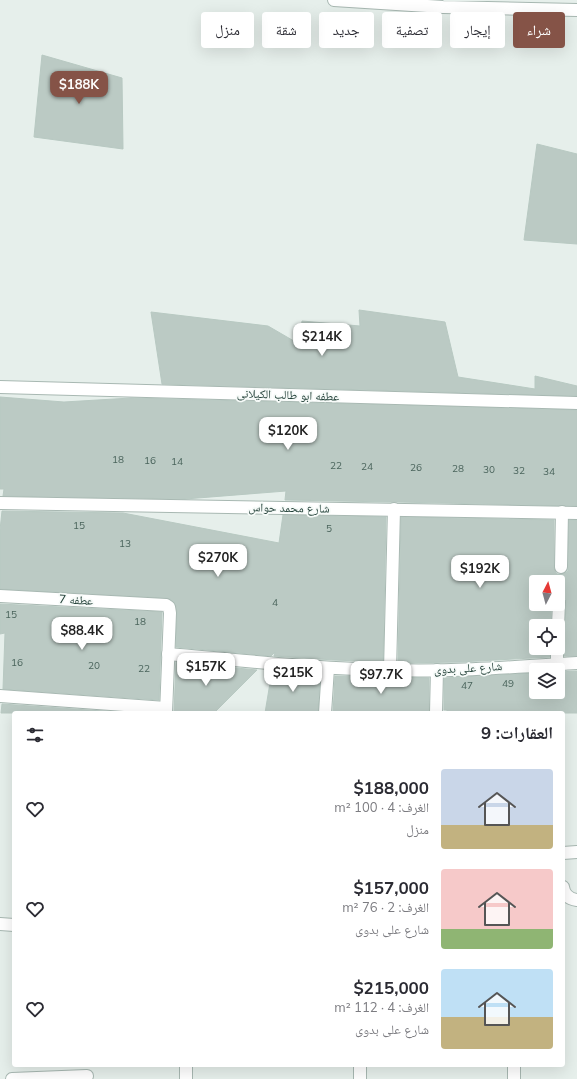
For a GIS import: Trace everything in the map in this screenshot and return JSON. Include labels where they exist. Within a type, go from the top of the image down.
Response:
[{"type":"street","points":[[334,0],[443,7],[577,10]]},
{"type":"street","name":"عطفه ابو طالب الكيلانى","points":[[0,386],[577,403]]},
{"type":"street","name":"شارع محمد حواس","points":[[0,503],[577,513]]},
{"type":"street","points":[[390,670],[394,509]]},
{"type":"street","points":[[561,567],[562,512]]},
{"type":"street","name":"عطفه 7","points":[[0,596],[163,604],[168,607],[170,613],[168,654]]},
{"type":"street","points":[[0,696],[75,707],[166,710],[168,654]]},
{"type":"street","name":"شارع على بدوى","points":[[168,654],[328,668],[390,670],[437,670],[529,665]]},
{"type":"street","name":"شارع على بدوى","points":[[565,664],[577,663]]},
{"type":"street","points":[[325,711],[328,668]]},
{"type":"street","points":[[436,711],[437,670]]},
{"type":"street","points":[[565,853],[577,852]]},
{"type":"street","points":[[565,894],[568,897],[577,900]]},
{"type":"street","points":[[0,924],[12,925]]},
{"type":"street","points":[[186,1067],[186,1079]]},
{"type":"street","points":[[360,1067],[360,1079]]},
{"type":"street","points":[[514,1067],[514,1079]]},
{"type":"street","points":[[12,1079],[87,1076]]},
{"type":"building","points":[[42,55],[122,78],[123,149],[34,137]]},
{"type":"building","points":[[537,144],[577,154],[577,244],[524,240]]},
{"type":"building","points":[[359,310],[445,322],[458,377],[535,389],[535,376],[577,386],[577,396],[162,384],[151,312],[268,326],[299,344],[302,321],[360,326]]},
{"type":"building","points":[[0,397],[64,402],[131,398],[577,410],[577,506],[285,500],[286,491],[185,499],[3,496],[4,489],[0,489]]},
{"type":"building","points":[[2,511],[123,513],[279,543],[283,515],[386,517],[383,662],[274,656],[275,652],[271,656],[176,647],[177,612],[175,603],[170,599],[0,589],[0,530]]},
{"type":"building","points":[[401,517],[554,520],[554,567],[557,574],[568,571],[569,520],[577,520],[577,656],[564,656],[566,599],[565,575],[529,575],[529,611],[551,611],[551,619],[529,619],[529,655],[550,655],[550,657],[460,662],[398,663]]},
{"type":"building","points":[[0,604],[162,612],[159,700],[3,689],[5,633],[0,634]]},
{"type":"building","points":[[176,662],[257,670],[216,711],[174,711]]},
{"type":"building","points":[[272,671],[320,675],[318,711],[265,711]]},
{"type":"building","points":[[577,671],[577,713],[565,713],[565,711],[447,711],[444,710],[444,678],[529,673],[529,699],[565,699],[565,672]]},
{"type":"building","points":[[335,676],[429,678],[429,711],[333,711]]},
{"type":"building","points":[[2,704],[102,711],[12,711],[12,713],[1,713]]}]
